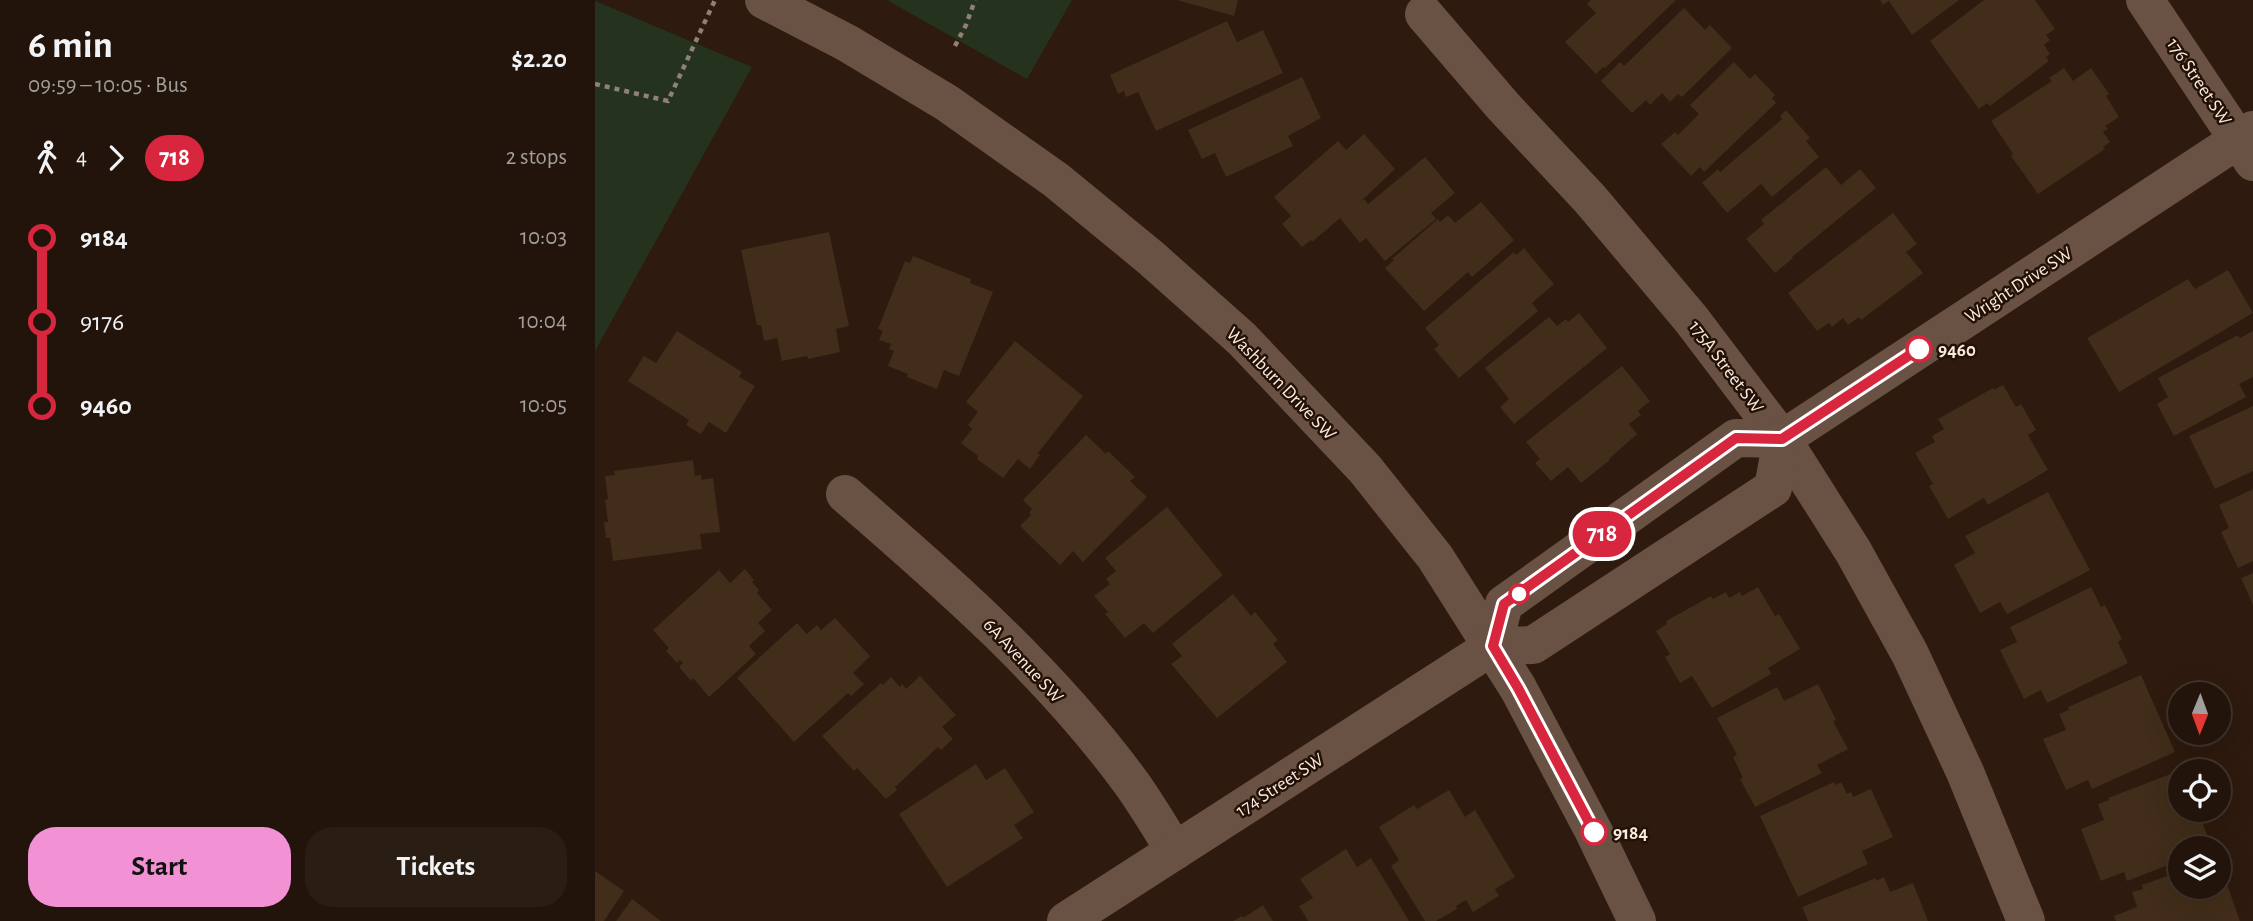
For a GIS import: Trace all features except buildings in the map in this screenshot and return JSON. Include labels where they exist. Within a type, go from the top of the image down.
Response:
[{"type":"street","name":"Washburn Drive SW","points":[[764,0],[847,43],[947,103],[1056,180],[1151,258],[1242,339],[1365,469],[1435,557],[1518,688],[1637,921]]},
{"type":"street","name":"176 Street SW","points":[[2145,0],[2248,143]]},
{"type":"street","name":"175A Street SW","points":[[1424,14],[1503,106],[1590,198],[1691,319],[1782,439],[1853,551],[1910,654],[1965,772],[2026,921]]},
{"type":"street","name":"Wright Drive SW","points":[[1782,439],[2248,143]]},
{"type":"street","points":[[1736,438],[1782,439],[1773,488],[1533,645],[1493,646],[1504,604],[1736,438]]},
{"type":"street","name":"6A Avenue SW","points":[[845,494],[937,573],[1018,652],[1101,744],[1133,785],[1175,851]]},
{"type":"street","name":"174 Street SW","points":[[1066,921],[1493,646]]},
{"type":"path","points":[[595,84],[668,101],[715,0]]},
{"type":"path","points":[[955,46],[975,0]]},
{"type":"green space","points":[[887,0],[1072,0],[1027,79]]},
{"type":"green space","points":[[595,1],[752,67],[595,351]]},
{"type":"bus line","name":"718","points":[[1594,832],[1493,646],[1504,604],[1736,438],[1782,439],[1919,349]]},
{"type":"place","name":"9460","points":[[1919,349]]},
{"type":"place","name":"9184","points":[[1594,832]]}]
